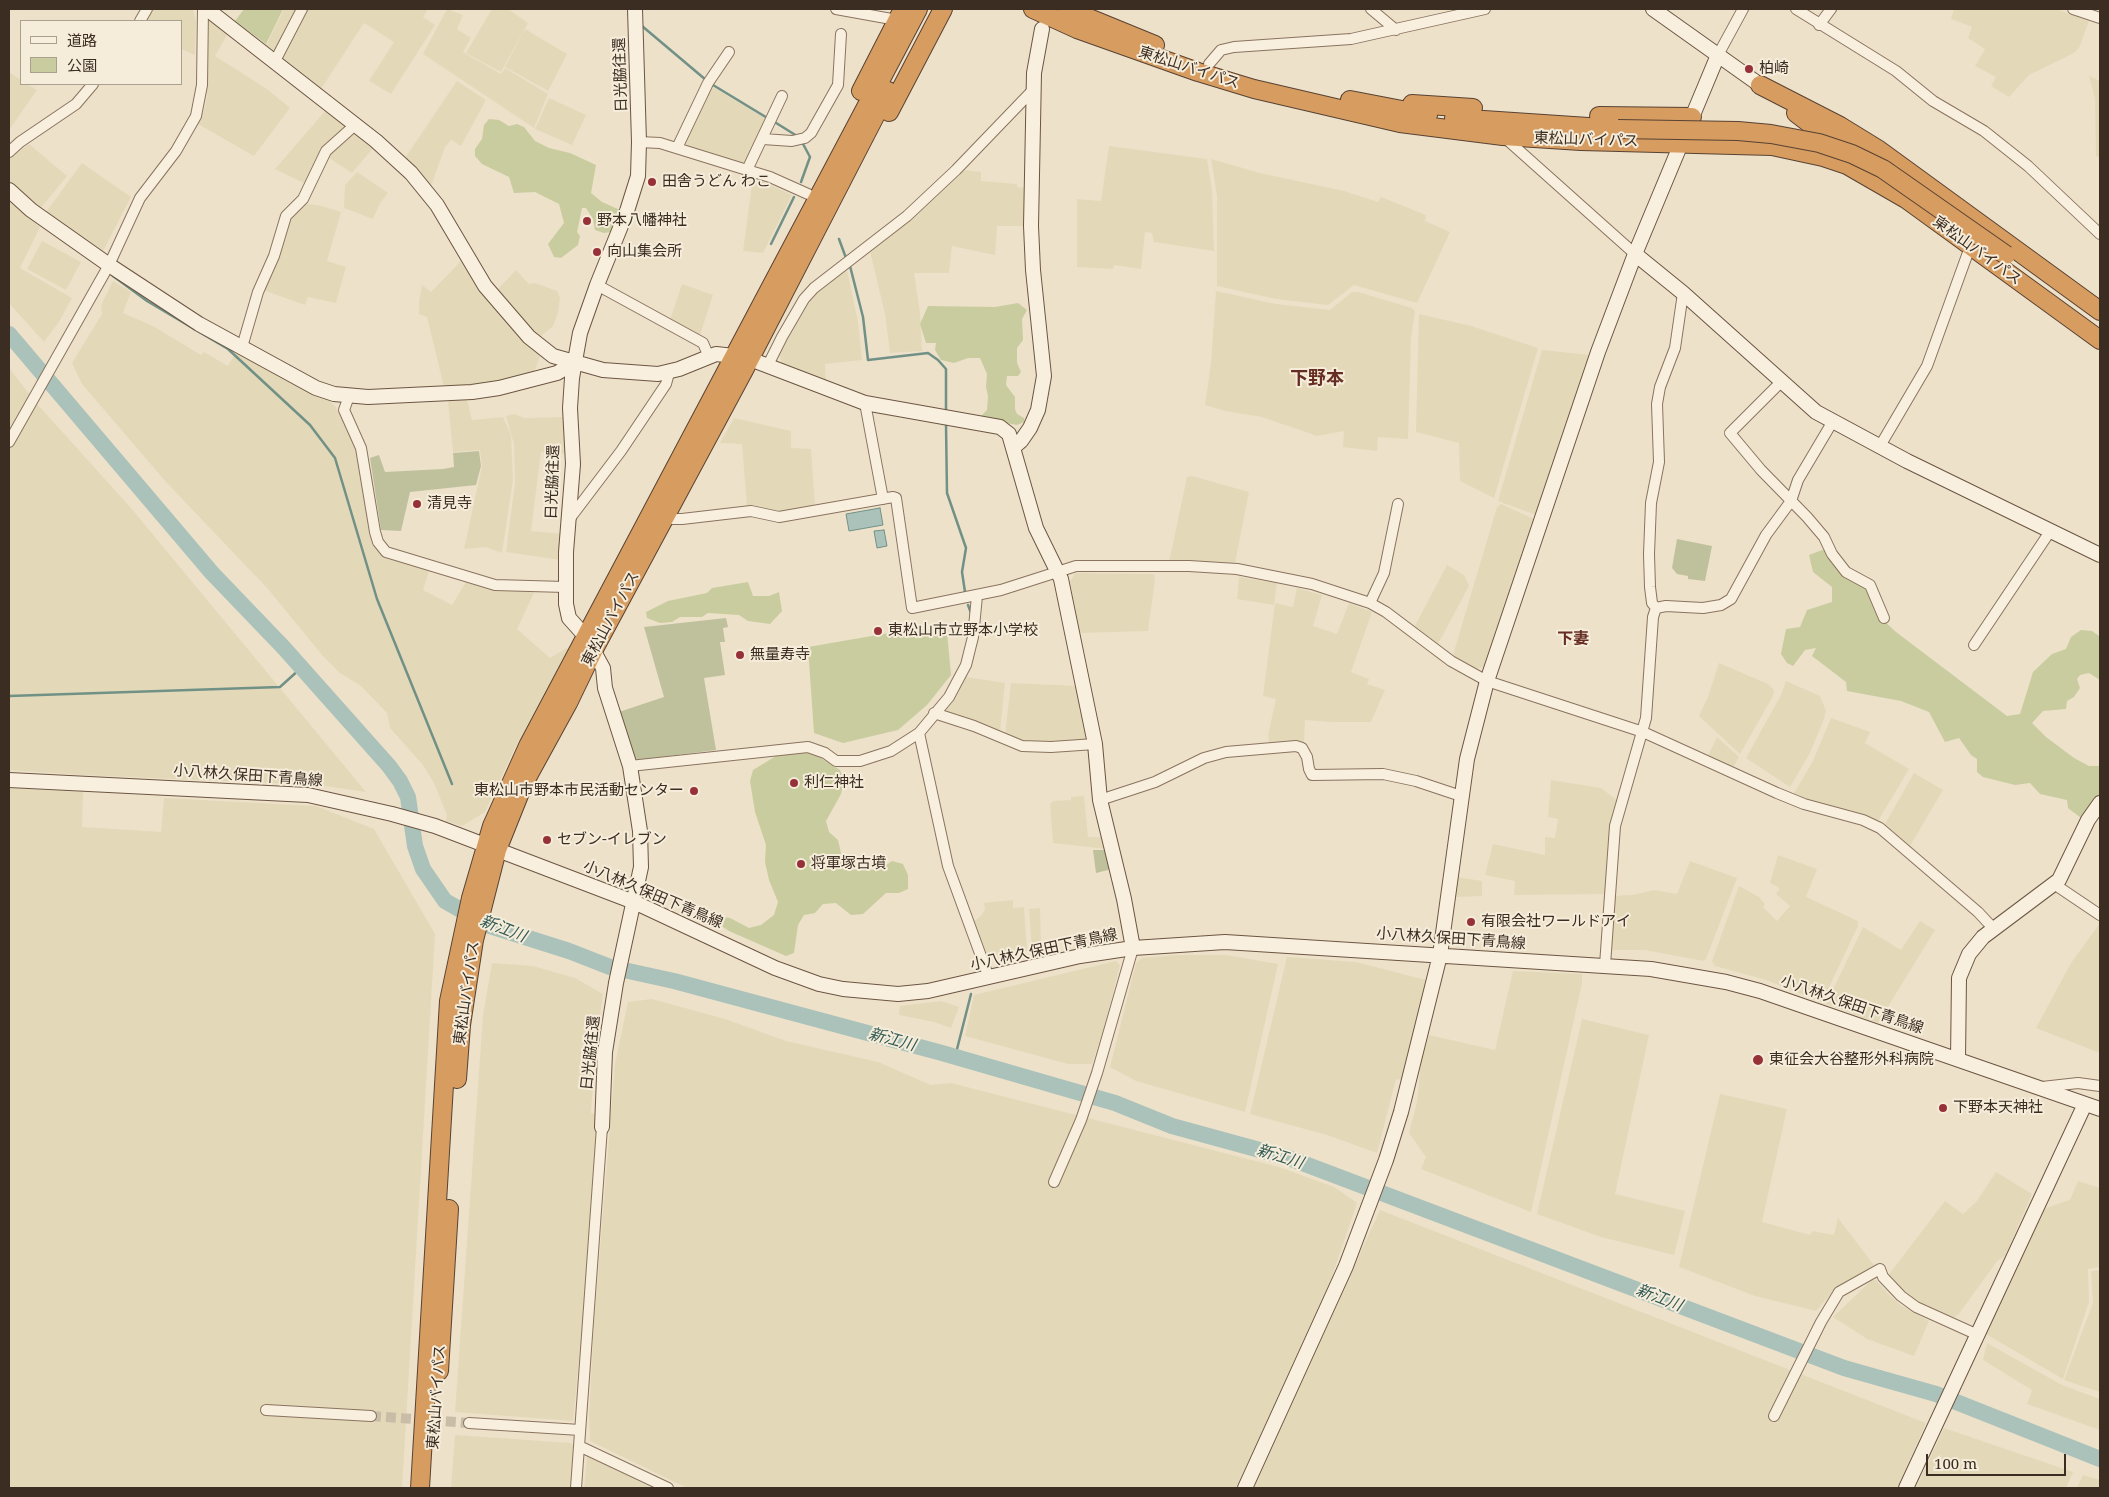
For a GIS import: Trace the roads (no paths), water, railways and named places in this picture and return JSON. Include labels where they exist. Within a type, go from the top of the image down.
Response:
[{"type":"highway","points":[[755,314],[918,9]]},
{"type":"highway","name":"東松山バイパス","points":[[420,1488],[449,1001],[492,848],[568,703],[590,643],[742,357],[794,273],[930,9]]},
{"type":"highway","points":[[794,273],[812,256],[823,238],[943,9]]},
{"type":"highway","name":"東松山バイパス","points":[[1033,9],[1136,51],[1254,89],[1400,123],[1503,136],[1772,146],[1823,157],[1847,165],[1906,199],[2100,340]]},
{"type":"highway","name":"東松山バイパス","points":[[1068,9],[1142,40],[1209,64],[1304,91],[1412,113],[1459,119],[1618,129],[1738,131],[1780,135],[1819,143],[1852,154],[1882,169],[2100,323]]},
{"type":"highway","points":[[755,314],[766,279],[900,14]]},
{"type":"highway","points":[[1760,85],[1840,126],[1872,146],[2100,310]]},
{"type":"highway","points":[[1760,85],[1906,199]]},
{"type":"highway","points":[[1339,98],[1530,113],[1611,117],[1692,117]]},
{"type":"highway","points":[[1860,163],[1860,152],[1865,147],[1872,146]]},
{"type":"highway","points":[[1970,247],[1976,247],[1984,243],[1987,237],[1984,228]]},
{"type":"highway","name":"東松山バイパス","points":[[590,643],[664,519],[742,357],[755,314]]},
{"type":"highway","name":"東松山バイパス","points":[[431,1488],[468,936]]},
{"type":"street","points":[[141,20],[147,9]]},
{"type":"street","points":[[205,9],[275,61],[395,157],[424,188],[450,225],[485,286],[529,337],[553,356],[574,363],[635,373],[669,373],[723,353],[768,365],[865,403],[1000,427],[1009,434],[1036,528],[1058,570],[1095,744],[1100,800],[1124,899],[1133,948],[1097,1073],[1081,1120],[1054,1182]]},
{"type":"street","points":[[9,442],[41,388],[108,265],[140,198],[176,151],[196,116],[202,85],[205,9]]},
{"type":"street","points":[[275,61],[302,9]]},
{"type":"street","points":[[836,9],[900,14]]},
{"type":"street","points":[[1371,9],[1396,30]]},
{"type":"street","points":[[1209,64],[1221,50],[1234,47],[1323,42],[1396,30],[1484,9]]},
{"type":"street","points":[[1653,9],[1760,85]]},
{"type":"street","points":[[1245,1488],[1342,1274],[1384,1165],[1400,1112],[1440,955],[1471,736],[1487,681],[1598,352],[1635,254],[1718,55],[1743,9]]},
{"type":"street","points":[[1796,9],[1896,70],[1934,100],[1984,131],[2028,166],[2100,234]]},
{"type":"street","points":[[1820,25],[1831,9]]},
{"type":"street","points":[[2073,9],[2100,18]]},
{"type":"street","name":"日光脇往還","points":[[602,1127],[605,1052],[616,983],[641,867],[640,831],[630,766],[606,688],[603,668],[590,643],[570,618],[565,588],[573,464],[570,408],[574,363],[580,334],[635,187],[639,142],[631,11]]},
{"type":"street","points":[[1014,447],[1026,435],[1038,410],[1044,376],[1031,226],[1033,90],[1042,29]]},
{"type":"street","points":[[763,139],[792,141],[805,138],[810,133],[838,85],[841,34]]},
{"type":"street","points":[[677,148],[708,83],[729,52]]},
{"type":"street","points":[[9,152],[20,142],[76,104],[92,85]]},
{"type":"street","points":[[768,365],[786,329],[804,299],[814,288],[907,216],[956,170],[1033,90]]},
{"type":"street","points":[[747,170],[782,96]]},
{"type":"street","points":[[242,347],[258,292],[274,256],[286,216],[303,199],[326,151],[355,125]]},
{"type":"street","points":[[1503,136],[1816,412],[1907,461],[2100,555]]},
{"type":"street","points":[[639,142],[660,143],[677,148],[770,177],[808,194]]},
{"type":"street","points":[[9,190],[31,210],[108,265],[199,324],[316,388],[349,396],[368,397],[472,392],[557,373],[574,363]]},
{"type":"street","points":[[1880,446],[1927,366],[1970,247]]},
{"type":"street","points":[[597,285],[641,311],[703,343],[709,357]]},
{"type":"street","points":[[1656,608],[1652,602],[1648,554],[1652,503],[1659,462],[1657,404],[1660,387],[1675,348],[1683,293]]},
{"type":"street","points":[[568,520],[621,451],[666,384],[669,373]]},
{"type":"street","points":[[1782,381],[1730,434],[1824,537],[1832,554],[1846,572],[1870,585],[1884,618]]},
{"type":"street","points":[[349,396],[344,410],[362,448],[375,532],[378,542],[386,552],[495,585],[565,588]]},
{"type":"street","points":[[865,403],[883,499]]},
{"type":"street","points":[[1656,608],[1666,606],[1703,608],[1721,604],[1731,599],[1758,549],[1791,501],[1798,480],[1833,421]]},
{"type":"street","points":[[664,519],[682,520],[751,511],[779,516],[896,498],[912,608],[977,596],[1076,566],[1237,568],[1312,584],[1370,603],[1411,629],[1451,661],[1487,681],[1643,732],[1804,804],[1864,820],[1880,828],[1978,912],[1993,928]]},
{"type":"street","points":[[1370,603],[1384,573],[1398,504]]},
{"type":"street","points":[[1974,645],[2051,530]]},
{"type":"street","points":[[630,766],[808,747],[825,753],[836,761],[860,761],[891,751],[918,733],[948,697],[966,665],[973,637],[977,596]]},
{"type":"street","points":[[1605,965],[1615,826],[1643,732],[1653,617],[1656,608]]},
{"type":"street","points":[[934,713],[974,726],[1022,746],[1051,747],[1095,744]]},
{"type":"street","points":[[918,733],[948,866],[989,978]]},
{"type":"street","points":[[1100,800],[1155,782],[1204,758],[1226,752],[1296,746],[1302,748],[1307,757],[1312,775],[1383,774],[1416,781],[1461,796]]},
{"type":"street","name":"小八林久保田下青鳥線","points":[[9,780],[308,795],[392,814],[428,824],[634,902],[776,968],[819,984],[870,993],[898,994],[959,986],[1080,956],[1133,948],[1225,942],[1650,969],[1726,982],[1760,991],[2100,1109]]},
{"type":"street","points":[[1958,1059],[1960,978],[1963,966],[1975,945],[1993,928],[2059,880],[2088,820],[2100,803]]},
{"type":"street","points":[[2054,884],[2100,915]]},
{"type":"street","points":[[2039,1088],[2078,1083],[2100,1086]]},
{"type":"street","points":[[1906,1488],[2085,1104]]},
{"type":"street","points":[[576,1488],[602,1127]]},
{"type":"street","points":[[1774,1416],[1820,1324],[1839,1292],[1880,1269],[1883,1277],[1901,1296],[1916,1307],[1978,1335]]},
{"type":"street","points":[[266,1410],[370,1416]]},
{"type":"street","points":[[469,1422],[580,1430]]},
{"type":"street","points":[[579,1446],[668,1488]]},
{"type":"water","points":[[880,508],[883,525],[849,531],[846,514]]},
{"type":"water","points":[[884,530],[887,546],[877,548],[874,531]]},
{"type":"waterway","points":[[642,26],[706,80]]},
{"type":"waterway","points":[[713,85],[769,119]]},
{"type":"waterway","points":[[773,121],[797,136]]},
{"type":"waterway","points":[[801,182],[810,157],[802,142]]},
{"type":"waterway","points":[[771,244],[794,197]]},
{"type":"waterway","points":[[839,239],[846,258]]},
{"type":"waterway","points":[[850,266],[863,317],[868,360],[928,353],[946,369],[946,412]]},
{"type":"waterway","points":[[113,276],[147,301],[228,349],[310,425],[335,458],[377,599],[452,784]]},
{"type":"waterway","name":"新江川","points":[[9,334],[212,573],[284,648],[389,766],[400,781],[408,797],[415,846],[423,869],[445,901],[487,925],[569,951],[610,967],[674,981],[942,1053],[1115,1103],[1172,1126],[1289,1158],[1844,1368],[1936,1394],[2100,1459]]},
{"type":"waterway","points":[[946,425],[947,493],[966,548],[962,572],[965,592]]},
{"type":"waterway","points":[[968,605],[971,613]]},
{"type":"waterway","points":[[9,696],[280,687],[301,668]]},
{"type":"waterway","points":[[955,1057],[971,994]]},
{"type":"tunnel","points":[[371,1416],[469,1423]]},
{"type":"place","name":"柏崎","points":[[1749,69]]},
{"type":"place","name":"田舎うどん わこ","points":[[652,182]]},
{"type":"place","name":"野本八幡神社","points":[[587,221]]},
{"type":"place","name":"向山集会所","points":[[597,252]]},
{"type":"place","name":"清見寺","points":[[417,504]]},
{"type":"place","name":"東松山市立野本小学校","points":[[878,631]]},
{"type":"place","name":"無量寿寺","points":[[740,655]]},
{"type":"place","name":"利仁神社","points":[[794,783]]},
{"type":"place","name":"東松山市野本市民活動センター","points":[[694,791]]},
{"type":"place","name":"セブン-イレブン","points":[[547,840]]},
{"type":"place","name":"将軍塚古墳","points":[[801,864]]},
{"type":"place","name":"有限会社ワールドアイ","points":[[1471,922]]},
{"type":"place","name":"東征会大谷整形外科病院","points":[[1758,1060]]},
{"type":"place","name":"下野本天神社","points":[[1943,1108]]},
{"type":"district","name":"下野本","points":[[1317,379]]},
{"type":"district","name":"下妻","points":[[1573,639]]}]
